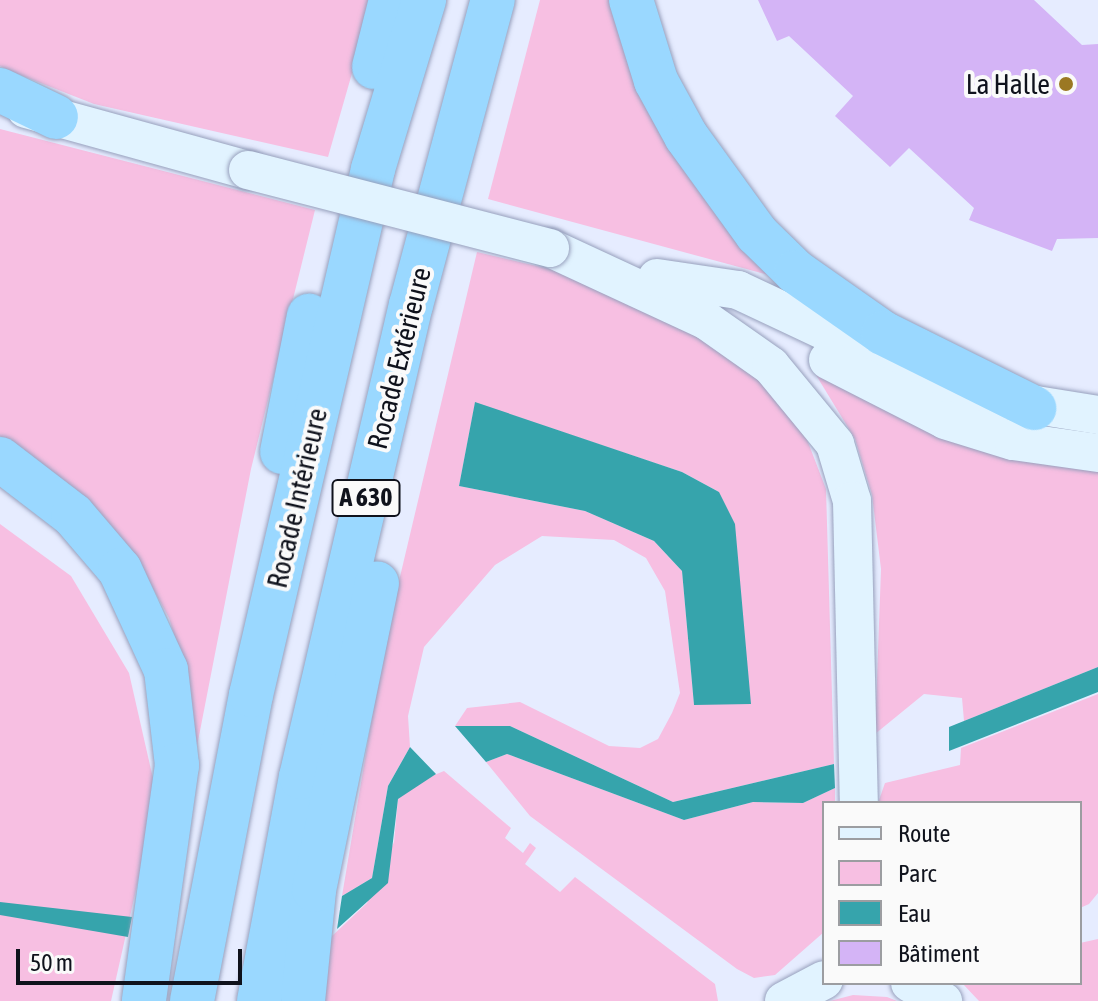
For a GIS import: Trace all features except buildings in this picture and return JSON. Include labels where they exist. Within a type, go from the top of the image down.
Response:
[{"type":"highway","points":[[251,695],[290,390],[391,0]]},
{"type":"highway","name":"Rocade Intérieure","points":[[192,1001],[251,695],[373,169],[424,0]]},
{"type":"highway","points":[[303,1001],[333,784],[493,91],[494,0]]},
{"type":"highway","name":"Rocade Extérieure","points":[[259,1001],[301,777],[407,320],[494,0]]},
{"type":"highway","points":[[631,0],[656,81],[686,136],[757,234],[796,272],[883,333],[1034,408]]},
{"type":"highway","points":[[0,90],[56,117]]},
{"type":"highway","points":[[0,459],[73,515],[120,570],[166,670],[177,765],[144,1001]]},
{"type":"main road","points":[[0,103],[691,287],[738,290],[955,392],[1034,408],[1098,415]]},
{"type":"main road","points":[[550,248],[707,321],[771,366],[835,444],[852,501],[859,801]]},
{"type":"main road","points":[[691,287],[945,420],[1013,441],[1098,453]]},
{"type":"main road","points":[[784,1001],[822,981]]},
{"type":"main road","points":[[914,985],[943,1001]]},
{"type":"green space","points":[[0,0],[373,0],[328,157],[94,104],[10,71],[0,66]]},
{"type":"green space","points":[[540,0],[620,0],[794,282],[488,199]]},
{"type":"green space","points":[[0,129],[315,210],[251,469],[191,777],[184,668],[169,618],[137,559],[77,491],[0,436]]},
{"type":"green space","points":[[477,252],[584,277],[728,352],[777,396],[806,437],[826,489],[834,764],[673,802],[510,726],[455,726],[467,708],[520,702],[609,746],[640,748],[658,739],[672,713],[680,693],[665,591],[646,558],[614,540],[542,536],[495,565],[424,647],[408,716],[410,747],[388,786],[372,878],[342,896],[385,640]],"holes":[[[475,403],[682,472],[719,492],[694,705],[682,571],[654,541],[585,511],[459,486]]]},
{"type":"green space","points":[[816,375],[883,409],[1098,470],[1098,667],[964,721],[962,698],[924,694],[875,734],[881,569],[872,495],[855,439]]},
{"type":"green space","points":[[0,524],[71,576],[129,673],[157,796],[111,1001],[0,1001]]},
{"type":"green space","points":[[1098,694],[1098,893],[1089,904],[1082,907],[1082,801],[879,801],[885,783],[960,765],[961,748]]},
{"type":"green space","points":[[507,754],[684,820],[753,802],[803,803],[835,788],[835,801],[822,801],[822,934],[775,975],[754,978],[737,969],[530,816],[486,762]]},
{"type":"green space","points":[[444,771],[511,828],[505,838],[523,853],[530,843],[536,848],[525,864],[560,892],[575,877],[715,984],[718,1001],[324,1001],[331,937],[367,903],[394,842],[398,799],[410,785]]},
{"type":"green space","points":[[1098,939],[1098,1001],[979,1001],[964,985],[1082,985],[1082,943]]},
{"type":"green space","points":[[853,995],[887,997],[897,1001],[830,1001]]},
{"type":"water","points":[[475,402],[682,472],[719,492],[735,524],[751,704],[694,705],[682,571],[654,541],[585,511],[459,486]]},
{"type":"water","points":[[1098,667],[1098,692],[949,751],[949,727]]},
{"type":"water","points":[[455,726],[510,726],[673,802],[834,764],[835,788],[803,803],[753,802],[684,820],[507,754],[486,762]]},
{"type":"water","points":[[410,747],[436,774],[398,799],[388,883],[337,929],[342,896],[372,878],[388,786]]},
{"type":"water","points":[[0,902],[132,917],[128,937],[0,915]]},
{"type":"place","name":"La Halle","points":[[1066,84]]}]
